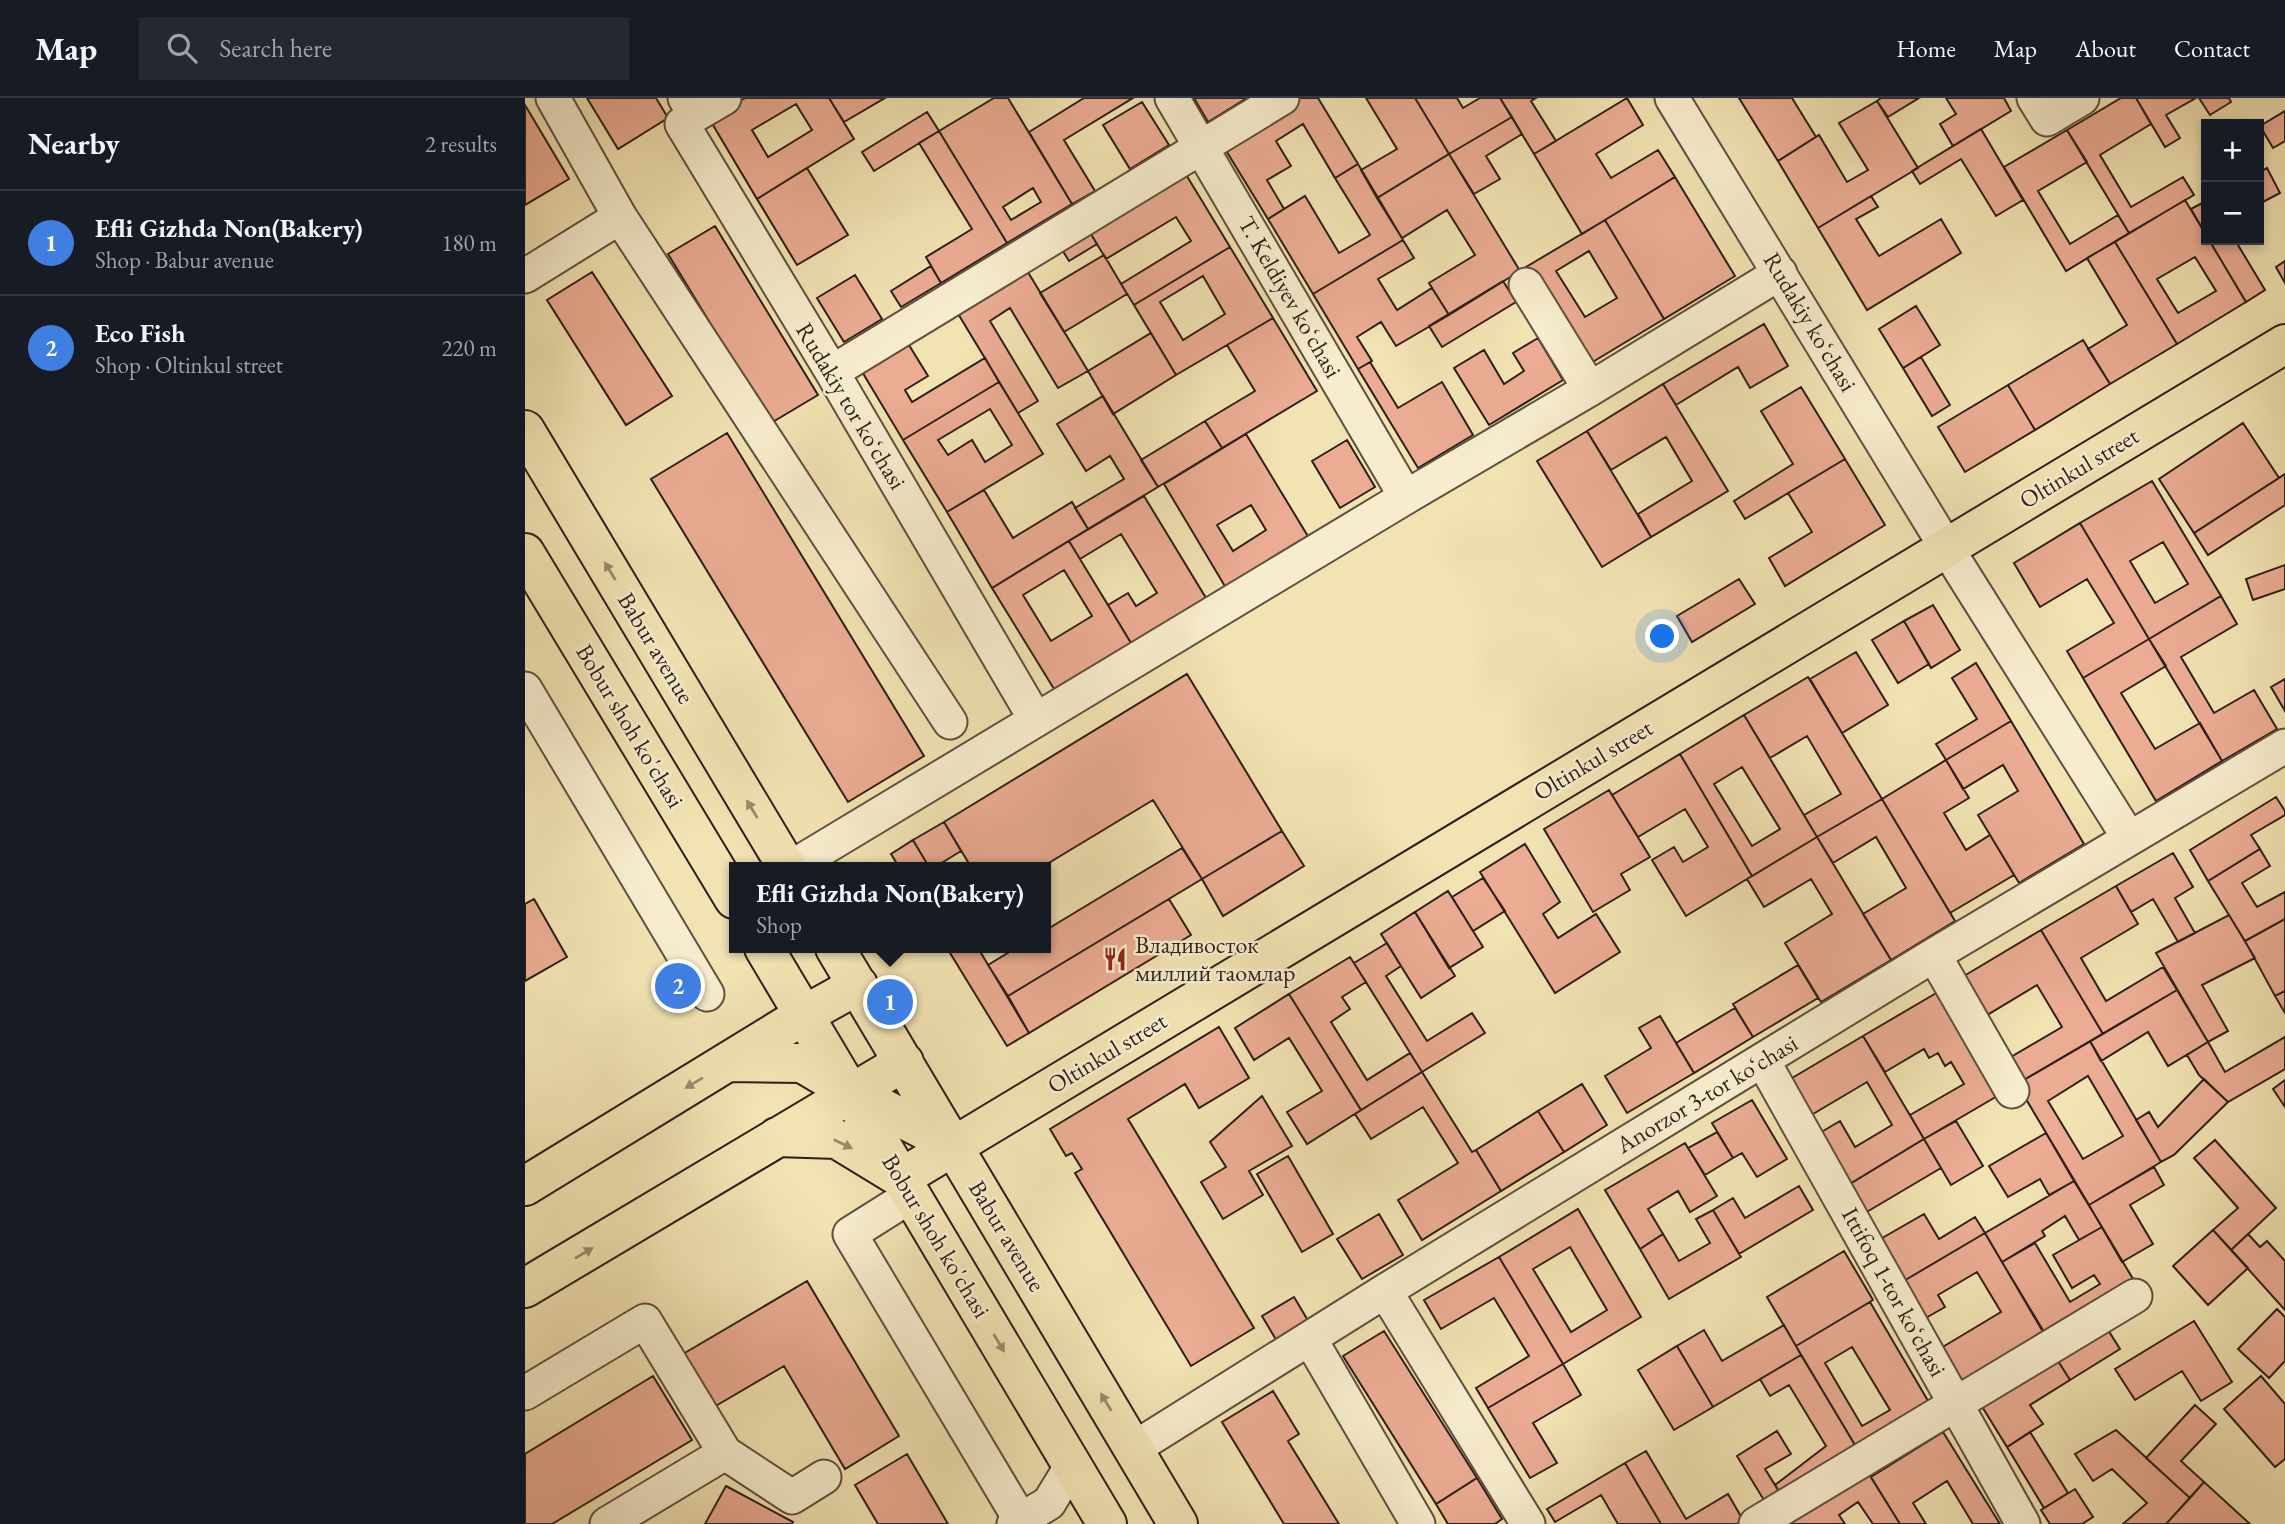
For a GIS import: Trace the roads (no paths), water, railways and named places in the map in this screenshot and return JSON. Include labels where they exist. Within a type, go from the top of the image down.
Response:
[{"type":"main road","name":"Oltinkul street","points":[[907,1187],[954,1146],[2285,344]]},
{"type":"main road","name":"Babur avenue","points":[[525,429],[786,862]]},
{"type":"main road","name":"Bobur shoh ko'chasi","points":[[525,553],[729,891]]},
{"type":"main road","name":"Bobur shoh ko'chasi","points":[[767,953],[1107,1524]]},
{"type":"main road","name":"Babur avenue","points":[[838,953],[1178,1524]]},
{"type":"main road","points":[[525,1186],[804,1015],[858,985]]},
{"type":"main road","points":[[729,1062],[802,1063],[851,1093],[954,1146]]},
{"type":"main road","points":[[525,1288],[904,1062]]},
{"type":"main road","points":[[777,1136],[837,1139],[907,1187]]},
{"type":"street","points":[[553,98],[620,217],[950,722]]},
{"type":"street","points":[[690,107],[724,98]]},
{"type":"street","name":"T. Keldiyev koʻchasi","points":[[1172,98],[1406,498]]},
{"type":"street","points":[[832,372],[1282,98]]},
{"type":"street","name":"Rudakiy koʻchasi","points":[[1672,98],[1946,547],[2129,838]]},
{"type":"street","points":[[2034,98],[2047,119],[2082,98]]},
{"type":"street","name":"Rudakiy tor koʻchasi","points":[[690,107],[682,124],[832,372],[1036,720]]},
{"type":"street","points":[[525,276],[620,217]]},
{"type":"street","points":[[797,862],[1780,273]]},
{"type":"street","points":[[1526,285],[1590,389]]},
{"type":"street","points":[[525,689],[707,994]]},
{"type":"street","name":"Anorzor 3-tor koʻchasi","points":[[1133,1450],[1385,1291],[1934,955],[2129,838],[2284,750]]},
{"type":"street","points":[[1934,955],[2012,1091]]},
{"type":"street","name":"Ittifoq 1-tor koʻchasi","points":[[1763,1061],[2023,1524]]},
{"type":"street","points":[[907,1187],[850,1234],[1019,1523],[1049,1503],[1072,1465]]},
{"type":"street","points":[[1385,1291],[1528,1524]]},
{"type":"street","points":[[1756,1524],[2135,1296]]},
{"type":"street","points":[[529,1382],[645,1321],[725,1453],[792,1497],[824,1477]]},
{"type":"street","points":[[1310,1339],[1418,1524]]},
{"type":"street","points":[[607,1524],[725,1453]]},
{"type":"place","name":"Владивосток миллий таомлар","points":[[1115,959]]},
{"type":"place","name":"Eco Fish","points":[[678,986]]},
{"type":"place","name":"Efli Gizhda Non(Bakery)","points":[[890,1002]]}]
